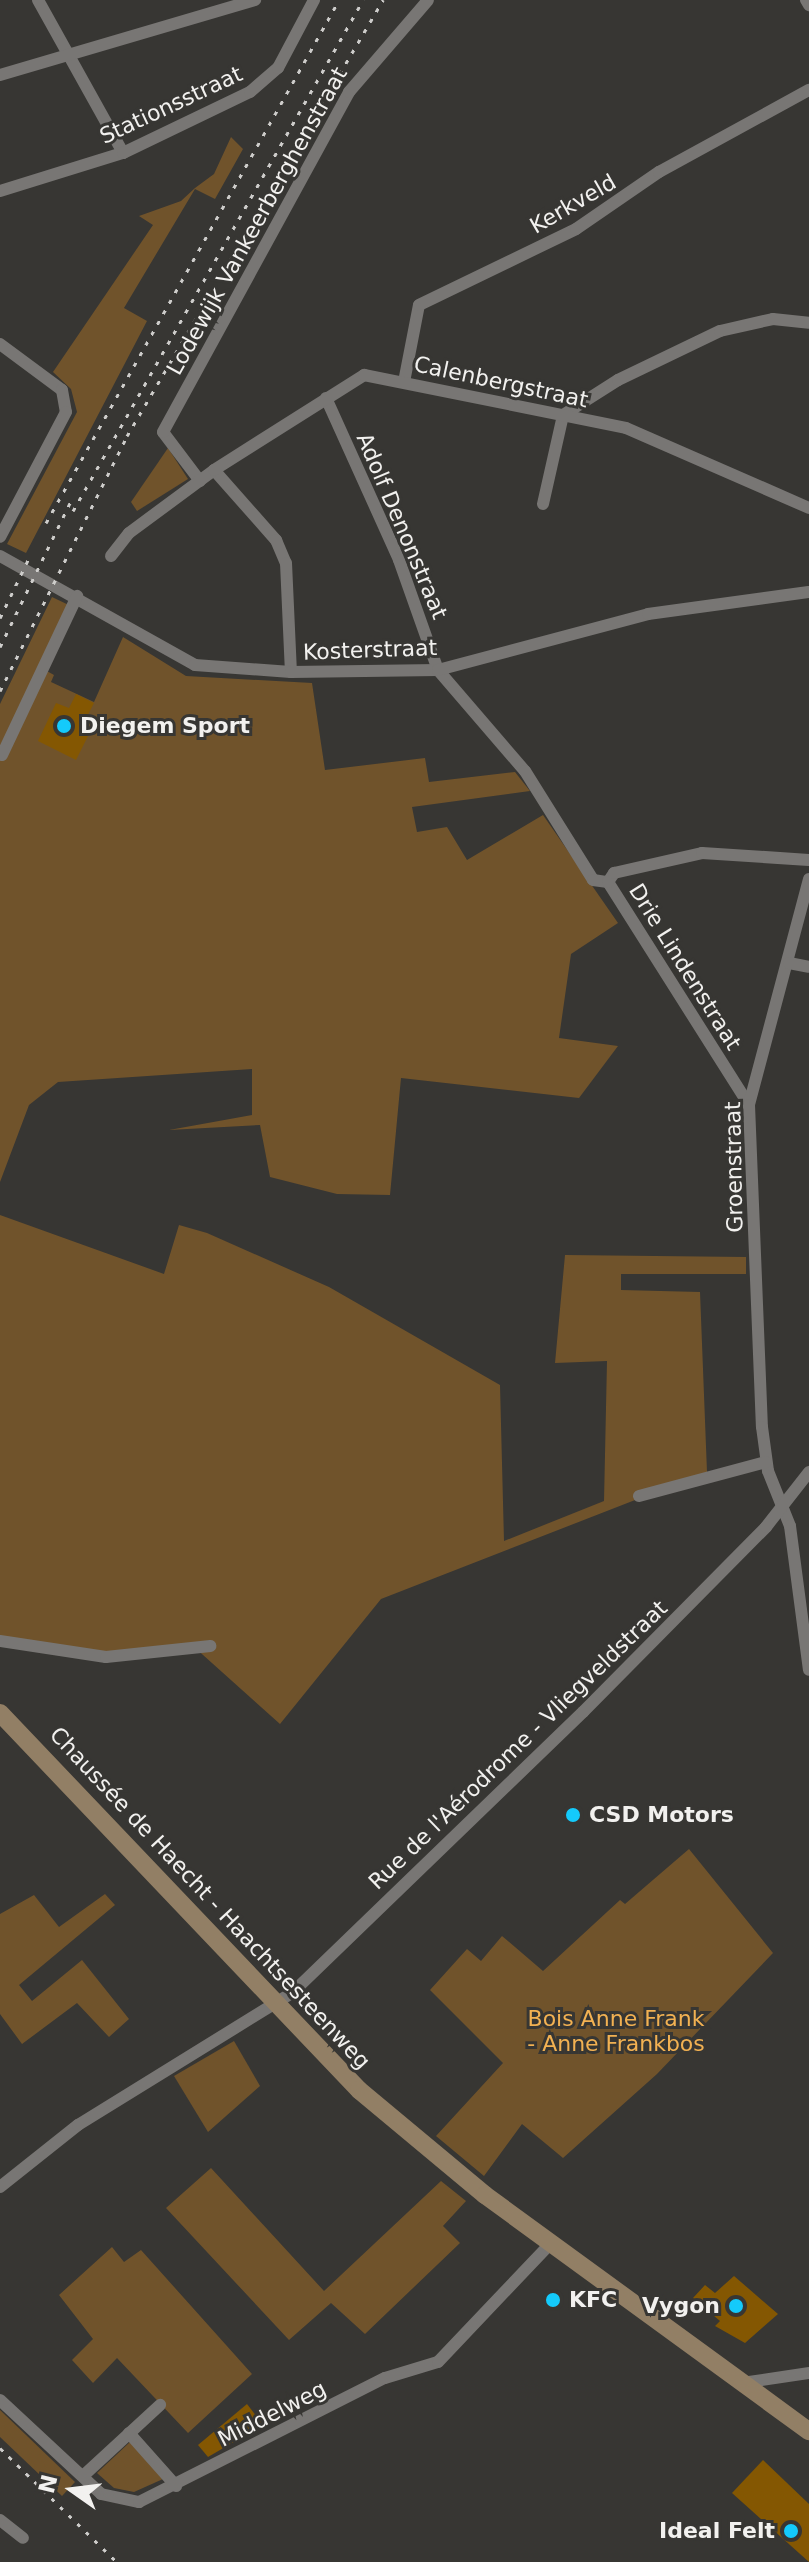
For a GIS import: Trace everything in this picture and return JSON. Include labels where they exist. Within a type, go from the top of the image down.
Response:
[{"type":"main road","name":"Chaussée de Haecht - Haachtsesteenweg","points":[[0,1713],[275,2006],[359,2090],[551,2243],[749,2382],[809,2431]]},
{"type":"street","points":[[38,0],[71,52],[123,153]]},
{"type":"street","points":[[0,75],[255,0]]},
{"type":"street","name":"Stationsstraat","points":[[0,191],[123,153],[266,82],[314,0]]},
{"type":"street","name":"Lodewijk Vankeerberghenstraat","points":[[200,481],[163,432],[349,92],[428,0]]},
{"type":"street","points":[[806,0],[809,5]]},
{"type":"street","name":"Kerkveld","points":[[404,382],[419,305],[576,229],[659,172],[809,90]]},
{"type":"street","points":[[543,504],[563,415],[618,380],[720,331],[773,319],[809,323]]},
{"type":"street","points":[[0,344],[62,390],[66,412],[0,537]]},
{"type":"street","name":"Calenbergstraat","points":[[111,556],[129,533],[214,470],[364,375],[626,428],[809,508]]},
{"type":"street","name":"Adolf Denonstraat","points":[[326,398],[399,560],[438,670]]},
{"type":"street","points":[[214,470],[276,540],[286,563],[291,672]]},
{"type":"street","name":"Kosterstraat","points":[[0,556],[77,596],[195,665],[291,672],[438,670],[648,614],[809,592]]},
{"type":"street","points":[[2,755],[77,596]]},
{"type":"street","name":"Drie Lindenstraat","points":[[438,670],[525,771],[593,880],[608,882],[749,1105]]},
{"type":"street","points":[[608,882],[614,873],[702,853],[809,860]]},
{"type":"street","name":"Groenstraat","points":[[809,879],[749,1105],[766,1462],[790,1526],[809,1670]]},
{"type":"street","points":[[789,963],[809,967]]},
{"type":"street","points":[[639,1496],[766,1462]]},
{"type":"street","name":"Rue de l'Aérodrome - Vliegveldstraat","points":[[0,2187],[78,2125],[275,2006],[583,1712],[766,1527],[779,1503],[809,1472]]},
{"type":"street","points":[[0,1641],[106,1657],[210,1646]]},
{"type":"street","name":"Middelweg","points":[[0,2400],[107,2498],[127,2503],[176,2486],[385,2378],[441,2360],[551,2243]]},
{"type":"street","points":[[749,2382],[809,2373]]},
{"type":"street","points":[[83,2476],[160,2405]]},
{"type":"street","points":[[129,2433],[176,2486]]},
{"type":"street","points":[[0,2520],[23,2538]]},
{"type":"green space","points":[[231,137],[243,149],[215,199],[195,189],[124,308],[147,321],[26,553],[7,544],[77,412],[71,389],[53,372],[153,225],[139,216],[181,201],[195,188],[214,174]]},
{"type":"green space","points":[[168,448],[188,479],[137,511],[131,502]]},
{"type":"green space","points":[[52,597],[75,608],[45,670],[54,675],[51,682],[94,702],[123,637],[186,676],[312,683],[325,770],[425,758],[429,782],[515,772],[530,791],[412,807],[417,832],[447,827],[467,860],[543,815],[618,923],[571,954],[559,1038],[618,1046],[579,1098],[401,1078],[390,1195],[337,1194],[270,1177],[260,1125],[169,1130],[252,1115],[252,1069],[58,1082],[29,1105],[0,1182],[0,704]]},
{"type":"green space","points":[[0,1215],[164,1274],[179,1225],[207,1233],[329,1287],[500,1385],[504,1541],[604,1501],[607,1361],[555,1363],[565,1255],[746,1257],[746,1274],[621,1274],[621,1290],[700,1292],[707,1472],[381,1599],[280,1724],[193,1646],[105,1653],[0,1637]]},
{"type":"green space","name":"Bois Anne Frank - Anne Frankbos","points":[[689,1849],[773,1953],[657,2074],[563,2158],[522,2124],[484,2176],[436,2136],[503,2063],[430,1990],[467,1949],[481,1961],[502,1936],[543,1971],[620,1900],[625,1904]]},
{"type":"green space","points":[[105,1894],[115,1905],[19,1985],[32,2001],[82,1960],[129,2019],[109,2037],[77,2003],[22,2044],[0,2014],[0,1914],[34,1895],[59,1927]]},
{"type":"green space","points":[[234,2041],[260,2086],[208,2132],[174,2076]]},
{"type":"green space","points":[[211,2168],[324,2291],[441,2181],[466,2201],[443,2226],[460,2243],[365,2334],[331,2303],[289,2340],[166,2208]]},
{"type":"green space","points":[[112,2247],[124,2262],[141,2250],[252,2374],[188,2433],[117,2358],[93,2383],[72,2360],[93,2339],[59,2295]]},
{"type":"green space","points":[[0,2410],[75,2482],[62,2496],[0,2437]]},
{"type":"green space","points":[[130,2442],[163,2479],[134,2492],[114,2488],[97,2473]]},
{"type":"building","name":"Diegem Sport","points":[[76,694],[94,703],[79,732],[88,736],[76,760],[38,741],[56,703],[69,708]]},
{"type":"building","name":"Vygon","points":[[734,2276],[778,2314],[745,2343],[715,2326],[720,2321],[693,2298],[705,2285],[715,2293]]},
{"type":"building","points":[[247,2404],[263,2425],[208,2457],[198,2445]]},
{"type":"building","name":"Ideal Felt","points":[[763,2460],[809,2504],[809,2562],[732,2493]]},
{"type":"railway","points":[[46,523],[339,0]]},
{"type":"railway","points":[[73,511],[363,0]]},
{"type":"railway","points":[[0,691],[127,436],[383,0]]},
{"type":"railway","points":[[0,647],[72,499]]},
{"type":"railway","points":[[0,618],[30,556]]},
{"type":"railway","points":[[0,2448],[117,2562]]},
{"type":"place","name":"Diegem Sport","points":[[64,726]]},
{"type":"place","name":"CSD Motors","points":[[573,1815]]},
{"type":"place","name":"KFC","points":[[553,2300]]},
{"type":"place","name":"Vygon","points":[[736,2306]]},
{"type":"place","name":"Ideal Felt","points":[[791,2531]]}]
